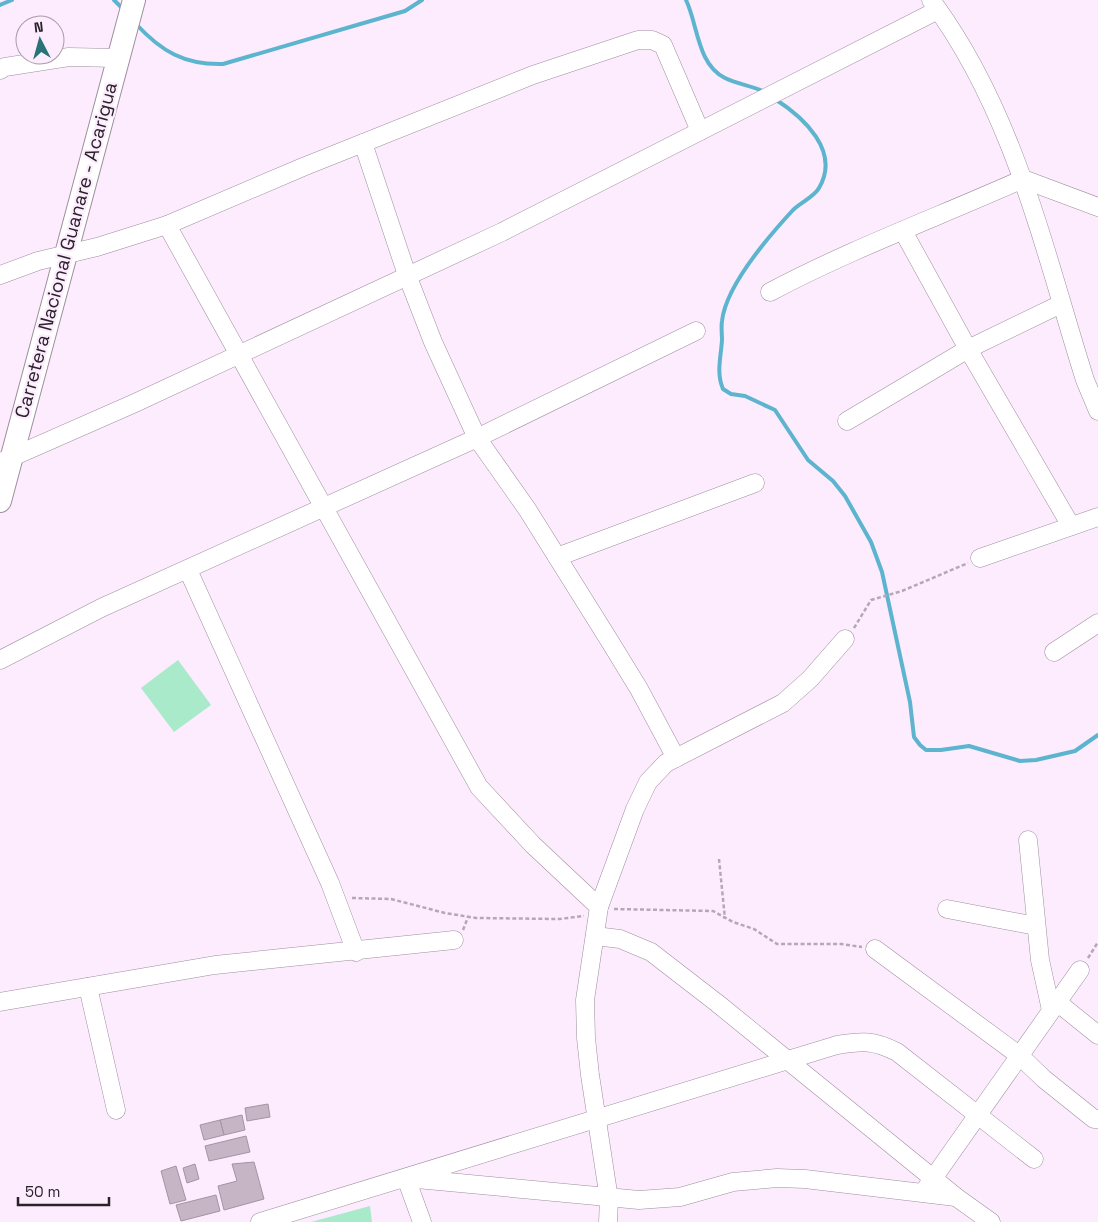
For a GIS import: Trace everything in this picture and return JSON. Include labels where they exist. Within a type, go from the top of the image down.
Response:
[{"type":"main road","name":"Carretera Nacional Guanare - Acarigua","points":[[0,501],[6,460],[65,254],[134,0]]},
{"type":"street","points":[[6,460],[502,232],[769,96],[934,5],[964,50],[990,99],[1023,179],[1085,380],[1098,411]]},
{"type":"street","points":[[0,275],[167,225],[363,143],[550,69],[620,45],[652,40],[663,45],[700,131]]},
{"type":"street","points":[[2,64],[68,57],[118,58]]},
{"type":"street","points":[[363,143],[407,275],[433,342],[477,438],[527,509],[557,557],[639,689],[676,758]]},
{"type":"street","points":[[770,292],[866,245],[1023,179],[1098,207]]},
{"type":"street","points":[[167,225],[325,507],[479,788],[533,845],[599,907]]},
{"type":"street","points":[[903,231],[968,349],[1071,526]]},
{"type":"street","points":[[847,421],[968,349],[1061,304]]},
{"type":"street","points":[[0,660],[101,608],[477,438],[696,331]]},
{"type":"street","points":[[557,557],[755,482]]},
{"type":"street","points":[[980,558],[1098,517]]},
{"type":"street","points":[[188,570],[335,898],[356,952]]},
{"type":"street","points":[[1054,652],[1098,623]]},
{"type":"street","points":[[608,1222],[609,1199],[596,1119],[586,1038],[586,1000],[599,907],[635,809],[648,782],[657,771],[676,758],[783,702],[810,679],[846,639]]},
{"type":"street","points":[[1028,840],[1036,926],[1045,986],[1054,1006],[1098,1035]]},
{"type":"street","points":[[948,909],[1036,926]]},
{"type":"street","points":[[594,936],[620,939],[650,952],[933,1178],[991,1222]]},
{"type":"street","points":[[0,1002],[214,966],[454,940]]},
{"type":"street","points":[[875,948],[1020,1056],[1051,1085],[1094,1119],[1098,1119]]},
{"type":"street","points":[[923,1193],[1080,970]]},
{"type":"street","points":[[88,987],[116,1110]]},
{"type":"street","points":[[260,1222],[837,1045],[868,1041],[881,1044],[897,1052],[1034,1159]]},
{"type":"street","points":[[406,1178],[609,1199],[659,1200],[680,1197],[733,1182],[770,1178],[805,1179],[956,1196]]},
{"type":"street","points":[[406,1178],[422,1222]]},
{"type":"path","points":[[846,639],[871,600],[902,591],[980,558]]},
{"type":"path","points":[[719,859],[725,918]]},
{"type":"path","points":[[335,898],[391,899],[445,914],[511,920],[578,917],[599,907],[713,911],[725,918],[746,924],[777,944],[842,944],[875,948]]},
{"type":"path","points":[[1080,970],[1098,942]]},
{"type":"green space","points":[[178,660],[211,705],[174,732],[141,688]]},
{"type":"green space","points":[[370,1206],[372,1222],[311,1222]]},
{"type":"building","points":[[268,1104],[270,1117],[247,1121],[245,1108]]},
{"type":"building","points":[[242,1115],[245,1130],[224,1135],[220,1120]]},
{"type":"building","points":[[220,1120],[224,1135],[204,1140],[200,1125]]},
{"type":"building","points":[[246,1136],[250,1152],[209,1161],[205,1146]]},
{"type":"building","points":[[254,1162],[264,1199],[224,1210],[218,1186],[237,1181],[232,1164]]},
{"type":"building","points":[[195,1164],[199,1179],[187,1183],[183,1168]]},
{"type":"building","points":[[176,1166],[186,1200],[170,1204],[161,1171]]},
{"type":"building","points":[[216,1195],[220,1211],[181,1221],[176,1205]]},
{"type":"waterway","points":[[0,5],[12,0]]},
{"type":"waterway","points":[[114,0],[123,9]]},
{"type":"waterway","points":[[136,24],[155,42],[174,54],[196,62],[223,64],[405,11],[422,0]]},
{"type":"waterway","points":[[686,0],[704,54],[716,72],[725,78],[765,92]]},
{"type":"waterway","points":[[775,99],[797,115],[816,136],[822,148],[825,174],[817,191],[793,210],[772,233],[750,262],[731,292],[725,307],[722,323],[719,371],[723,389],[731,394],[745,396],[775,410],[808,460],[833,481],[845,496],[871,542],[882,572],[910,702],[914,737],[920,745],[926,750],[969,746],[1020,761],[1036,760],[1075,751],[1098,735]]}]
